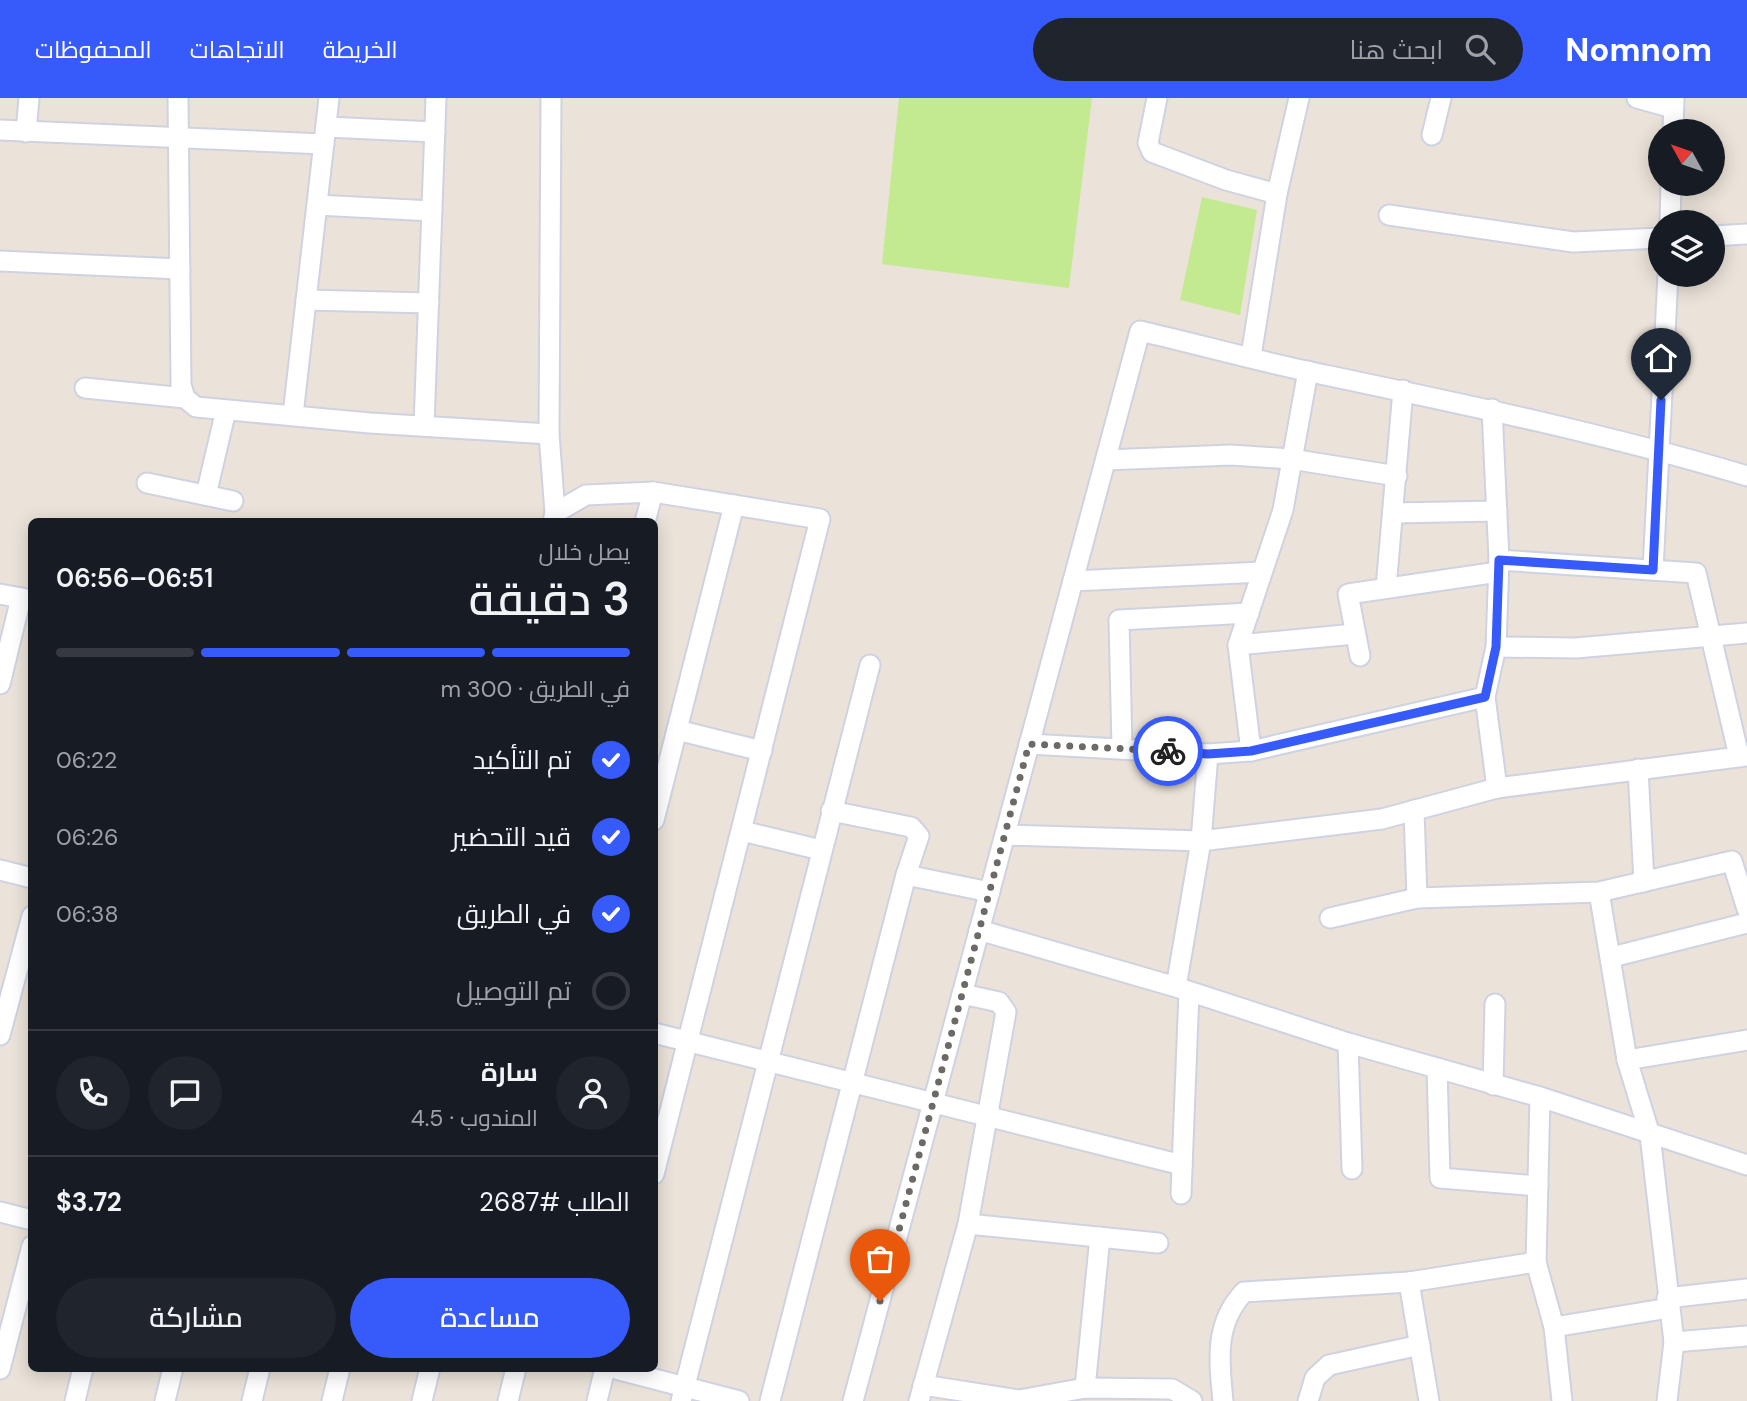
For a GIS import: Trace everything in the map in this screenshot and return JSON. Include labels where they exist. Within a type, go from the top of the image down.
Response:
[{"type":"street","points":[[26,132],[29,98]]},
{"type":"street","points":[[178,98],[181,385],[185,398]]},
{"type":"street","points":[[293,415],[329,98]]},
{"type":"street","points":[[424,426],[436,98]]},
{"type":"street","points":[[551,98],[549,434],[554,517]]},
{"type":"street","points":[[1157,98],[1148,143],[1152,152],[1226,180],[1277,194]]},
{"type":"street","points":[[1251,356],[1277,194],[1299,98]]},
{"type":"street","points":[[1432,135],[1441,98]]},
{"type":"street","points":[[1637,98],[1674,103]]},
{"type":"street","points":[[0,130],[178,137],[435,132]]},
{"type":"street","points":[[317,205],[432,211]]},
{"type":"street","points":[[1389,215],[1573,242],[1648,239]]},
{"type":"street","points":[[1725,235],[1747,234]]},
{"type":"street","points":[[0,261],[180,269]]},
{"type":"street","points":[[1653,570],[1667,287]]},
{"type":"street","points":[[306,300],[429,303]]},
{"type":"street","points":[[853,1401],[1140,331],[1308,371],[1492,409],[1658,449],[1747,476]]},
{"type":"street","points":[[1251,751],[1238,646],[1283,510],[1308,371]]},
{"type":"street","points":[[85,388],[185,398],[196,407],[226,410],[549,434]]},
{"type":"street","points":[[1386,588],[1403,390]]},
{"type":"street","points":[[1492,409],[1498,566],[1496,647],[1485,697],[1497,788]]},
{"type":"street","points":[[206,495],[226,410]]},
{"type":"street","points":[[1106,460],[1231,455],[1291,459],[1397,475]]},
{"type":"street","points":[[148,483],[233,501]]},
{"type":"street","points":[[554,517],[586,495],[653,492],[820,519],[658,1158]]},
{"type":"street","points":[[646,518],[653,492]]},
{"type":"street","points":[[658,804],[734,505]]},
{"type":"street","points":[[1393,513],[1497,511]]},
{"type":"street","points":[[1005,835],[1201,841],[1382,818],[1497,788],[1743,756],[1709,636],[1696,573],[1498,566],[1348,594],[1360,656]]},
{"type":"street","points":[[1073,581],[1262,572]]},
{"type":"street","points":[[0,594],[27,599],[0,684]]},
{"type":"street","points":[[1122,748],[1119,620],[1249,612]]},
{"type":"street","points":[[1496,647],[1576,648],[1747,633]]},
{"type":"street","points":[[1238,646],[1356,634]]},
{"type":"street","points":[[682,1394],[870,665]]},
{"type":"street","points":[[1029,744],[1208,754],[1251,751],[1485,697]]},
{"type":"street","points":[[677,730],[762,751]]},
{"type":"street","points":[[1181,1194],[1182,989],[1201,841],[1208,754]]},
{"type":"street","points":[[1638,769],[1644,882]]},
{"type":"street","points":[[1414,810],[1418,898]]},
{"type":"street","points":[[770,1401],[906,875],[919,836],[911,827],[831,811]]},
{"type":"street","points":[[742,831],[821,850]]},
{"type":"street","points":[[1330,918],[1418,898],[1599,892],[1732,861],[1747,909]]},
{"type":"street","points":[[0,870],[28,877]]},
{"type":"street","points":[[906,875],[989,892]]},
{"type":"street","points":[[1599,892],[1612,957],[1627,1060],[1650,1135],[1674,1342],[1667,1401]]},
{"type":"street","points":[[1612,957],[1747,923]]},
{"type":"street","points":[[979,930],[1182,989],[1348,1043],[1540,1097],[1747,1165]]},
{"type":"street","points":[[0,1035],[28,931]]},
{"type":"street","points":[[962,995],[999,1002],[1006,1012],[990,1117],[968,1224],[921,1393],[1019,1400],[1085,1388],[1172,1389],[1192,1401]]},
{"type":"street","points":[[1493,1084],[1495,1004]]},
{"type":"street","points":[[658,1034],[1182,1165]]},
{"type":"street","points":[[1627,1060],[1747,1040]]},
{"type":"street","points":[[1348,1043],[1352,1169]]},
{"type":"street","points":[[1437,1069],[1440,1178],[1538,1186]]},
{"type":"street","points":[[1540,1097],[1536,1262],[1554,1327],[1562,1401]]},
{"type":"street","points":[[0,1212],[28,1219]]},
{"type":"street","points":[[968,1224],[1158,1243]]},
{"type":"street","points":[[1085,1388],[1100,1237]]},
{"type":"street","points":[[0,1369],[28,1261]]},
{"type":"street","points":[[1223,1401],[1218,1347],[1232,1306],[1244,1292],[1409,1282],[1536,1262]]},
{"type":"street","points":[[1409,1282],[1430,1401]]},
{"type":"street","points":[[1554,1327],[1747,1289]]},
{"type":"street","points":[[1674,1342],[1747,1336]]},
{"type":"street","points":[[1308,1401],[1315,1378],[1329,1365],[1420,1345]]},
{"type":"street","points":[[75,1401],[82,1372]]},
{"type":"street","points":[[165,1401],[172,1372]]},
{"type":"street","points":[[251,1401],[259,1372]]},
{"type":"street","points":[[332,1401],[339,1372]]},
{"type":"street","points":[[422,1401],[429,1372]]},
{"type":"street","points":[[508,1401],[515,1372]]},
{"type":"street","points":[[597,1401],[604,1372]]},
{"type":"street","points":[[623,1372],[682,1394],[739,1401]]},
{"type":"green space","points":[[899,98],[1092,98],[1069,288],[882,264]]},
{"type":"green space","points":[[1202,197],[1257,210],[1240,315],[1180,300]]},
{"type":"way so far","points":[[880,1301],[1029,744],[1168,751]]},
{"type":"route","points":[[1168,751],[1208,754],[1251,751],[1485,697],[1496,647],[1499,560],[1653,570],[1661,400]]}]
